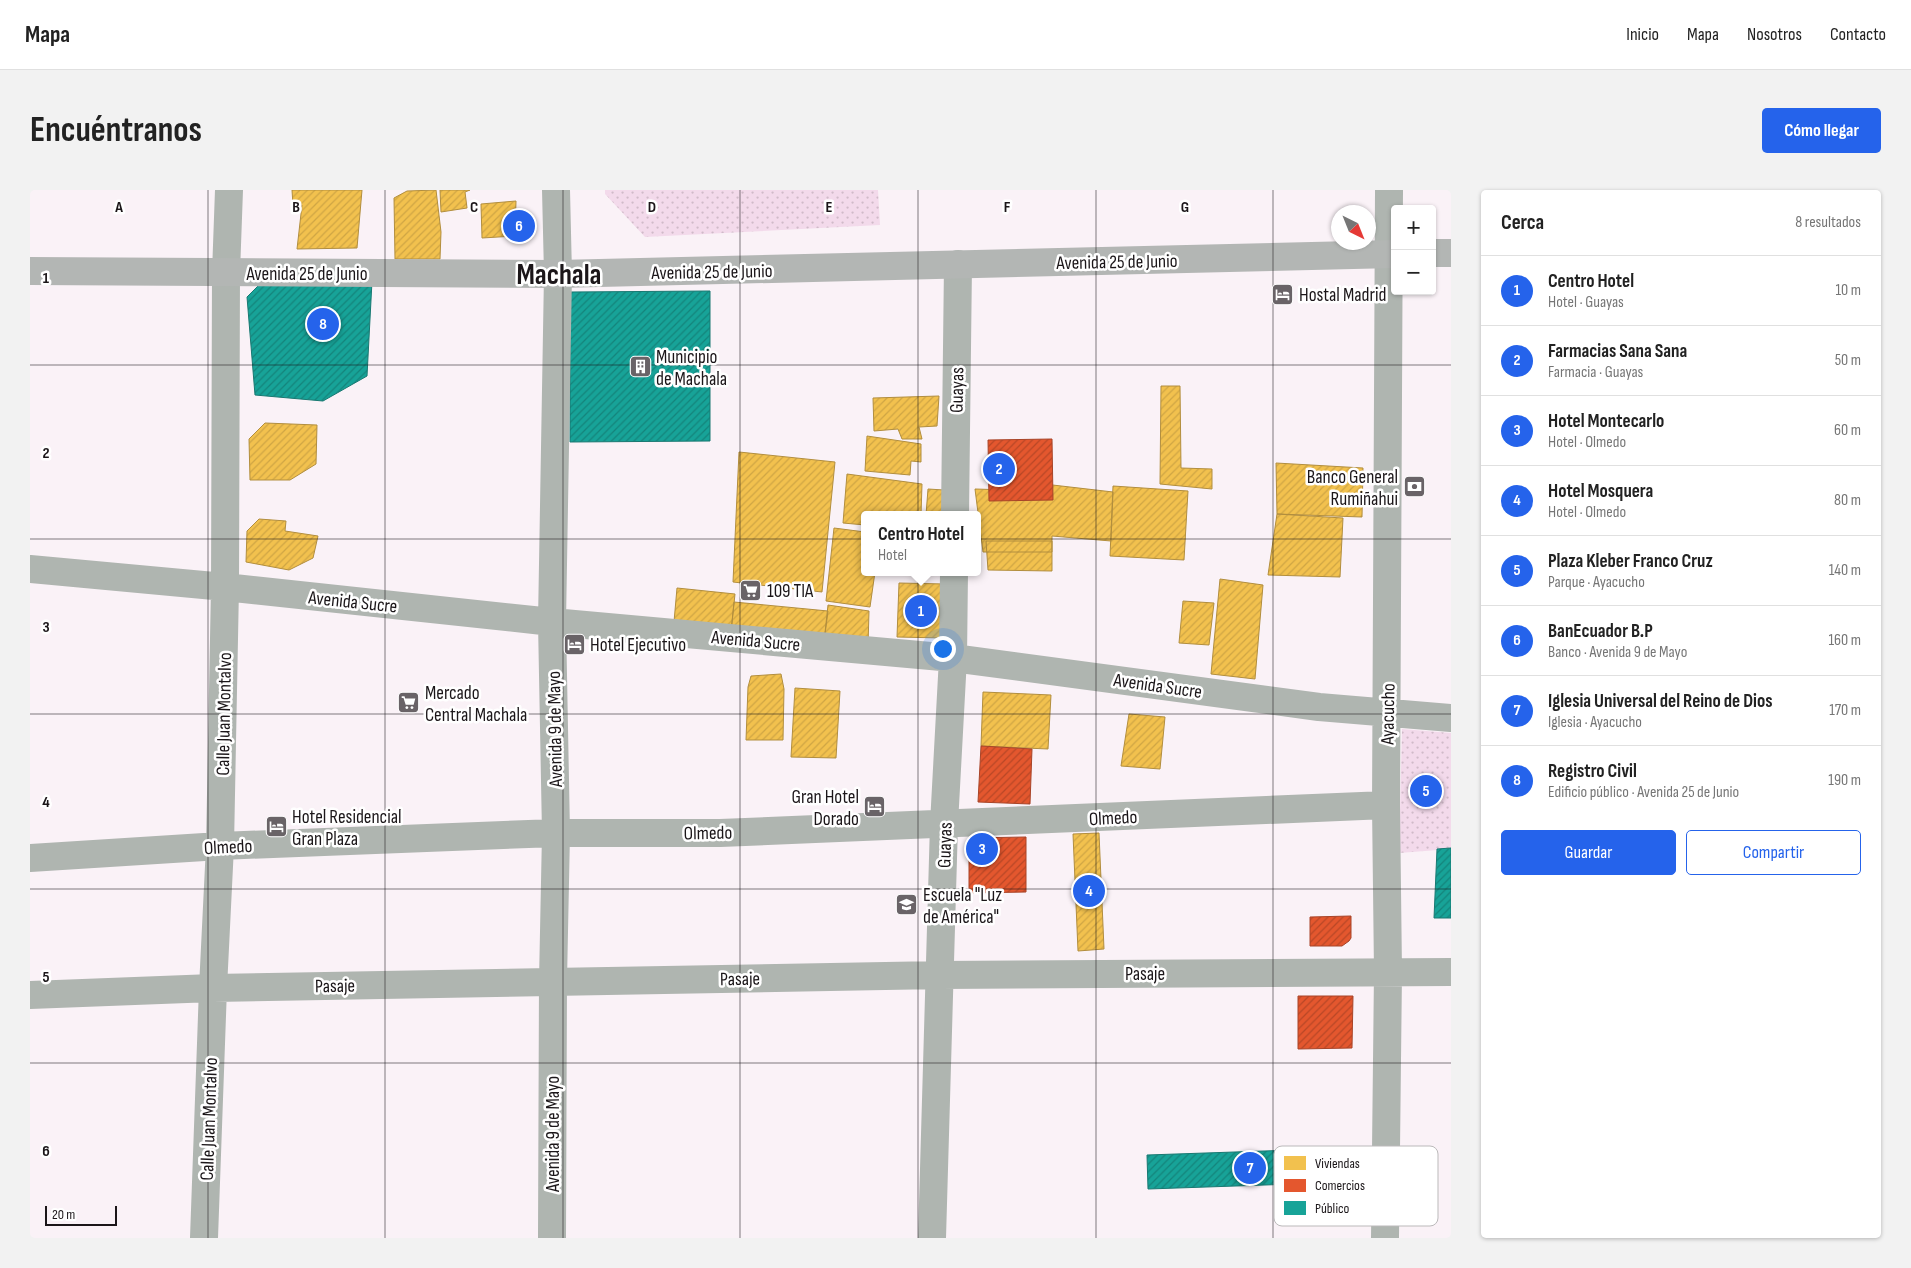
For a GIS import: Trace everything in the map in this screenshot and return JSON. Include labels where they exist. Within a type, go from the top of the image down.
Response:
[{"type":"main road","points":[[1436,253],[1451,253]]},
{"type":"main road","name":"Avenida 25 de Junio","points":[[30,271],[558,274],[1391,254]]},
{"type":"street","name":"Calle Juan Montalvo","points":[[204,1238],[220,846],[225,587],[226,273],[229,190]]},
{"type":"street","name":"Avenida 9 de Mayo","points":[[552,1238],[553,981],[556,833],[552,622],[558,274],[556,190]]},
{"type":"street","name":"Ayacucho","points":[[1389,190],[1392,250]]},
{"type":"street","name":"Guayas","points":[[955,511],[958,264]]},
{"type":"street","name":"Ayacucho","points":[[1386,1146],[1388,972],[1386,804],[1392,295]]},
{"type":"street","name":"Avenida Sucre","points":[[30,569],[225,587],[552,622],[953,658],[1319,707],[1388,711],[1451,718]]},
{"type":"street","name":"Guayas","points":[[932,1238],[944,824],[953,658],[954,576]]},
{"type":"street","name":"Olmedo","points":[[30,858],[220,846],[556,833],[720,832],[944,824],[1386,804]]},
{"type":"street","name":"Pasaje","points":[[30,994],[213,988],[940,975],[1451,972]]},
{"type":"shaded area","points":[[605,190],[878,190],[880,225],[645,237],[605,194]]},
{"type":"shaded area","points":[[1402,729],[1451,733],[1451,849],[1399,853]]},
{"type":"building: Viviendas","points":[[292,190],[362,190],[357,248],[297,249],[302,205],[293,205]]},
{"type":"building: Viviendas","points":[[436,190],[441,232],[440,259],[395,259],[394,198],[407,191]]},
{"type":"building: Viviendas","points":[[440,190],[470,190],[465,192],[467,208],[441,212]]},
{"type":"building: Viviendas","points":[[516,201],[515,236],[482,238],[481,204]]},
{"type":"building: Viviendas","points":[[1161,386],[1180,386],[1181,468],[1212,469],[1212,489],[1160,484]]},
{"type":"building: Viviendas","points":[[939,396],[937,426],[919,427],[922,439],[902,439],[898,429],[874,431],[873,398]]},
{"type":"building: Viviendas","points":[[265,423],[317,425],[316,464],[290,480],[250,480],[249,439]]},
{"type":"building: Viviendas","points":[[867,436],[921,444],[921,462],[911,461],[910,475],[865,471]]},
{"type":"building: Viviendas","points":[[739,452],[835,462],[822,592],[733,582]]},
{"type":"building: Viviendas","points":[[1276,463],[1363,468],[1362,517],[1277,514]]},
{"type":"building: Viviendas","points":[[847,474],[922,484],[921,511],[861,511],[861,525],[843,523]]},
{"type":"building: Viviendas","points":[[1044,484],[1113,492],[1111,541],[1052,536],[1052,552],[983,552],[981,511],[978,511],[975,489],[1042,491]]},
{"type":"building: Viviendas","points":[[1113,486],[1188,491],[1184,560],[1110,556]]},
{"type":"building: Viviendas","points":[[928,489],[944,490],[943,511],[926,511]]},
{"type":"building: Viviendas","points":[[1277,514],[1343,518],[1340,577],[1268,575]]},
{"type":"building: Viviendas","points":[[259,519],[286,521],[285,531],[318,536],[313,558],[289,570],[246,562],[247,531]]},
{"type":"building: Viviendas","points":[[834,528],[861,531],[861,576],[874,576],[870,607],[826,601]]},
{"type":"building: Viviendas","points":[[986,541],[1052,541],[1052,571],[988,570]]},
{"type":"building: Viviendas","points":[[1220,579],[1263,585],[1255,679],[1211,674]]},
{"type":"building: Viviendas","points":[[899,583],[945,584],[943,638],[897,637]]},
{"type":"building: Viviendas","points":[[677,588],[735,594],[731,632],[673,633]]},
{"type":"building: Viviendas","points":[[1183,601],[1214,603],[1209,645],[1179,643]]},
{"type":"building: Viviendas","points":[[734,602],[828,611],[824,642],[731,632]]},
{"type":"building: Viviendas","points":[[828,605],[869,611],[868,646],[824,642]]},
{"type":"building: Viviendas","points":[[781,674],[784,689],[783,740],[746,740],[748,687],[751,676]]},
{"type":"building: Viviendas","points":[[795,688],[840,691],[836,758],[791,757]]},
{"type":"building: Viviendas","points":[[983,692],[1051,695],[1048,749],[981,746]]},
{"type":"building: Viviendas","points":[[1129,714],[1165,717],[1160,769],[1121,766]]},
{"type":"building: Viviendas","points":[[1099,833],[1104,949],[1078,951],[1073,834]]},
{"type":"building: Comercios","points":[[1052,439],[1053,500],[989,501],[988,440]]},
{"type":"building: Comercios","points":[[981,746],[1032,749],[1030,804],[978,802]]},
{"type":"building: Comercios","points":[[1026,837],[1026,892],[969,893],[969,838]]},
{"type":"building: Comercios","points":[[1351,916],[1351,938],[1349,941],[1342,946],[1310,946],[1310,917]]},
{"type":"building: Comercios","points":[[1298,996],[1353,996],[1352,1048],[1298,1049]]},
{"type":"building: Público","points":[[271,273],[372,281],[367,376],[323,401],[255,395],[247,297]]},
{"type":"building: Público","name":"Municipio de Machala","points":[[710,291],[710,441],[570,442],[570,292]]},
{"type":"building: Público","points":[[1451,848],[1451,918],[1434,918],[1437,849]]},
{"type":"building: Público","points":[[1274,1151],[1274,1185],[1148,1189],[1147,1155]]},
{"type":"place","name":"BanEcuador B.P","points":[[519,226]]},
{"type":"place","name":"Hostal Madrid","points":[[1283,294]]},
{"type":"place","name":"Registro Civil","points":[[323,324]]},
{"type":"place","name":"Municipio de Machala","points":[[640,367]]},
{"type":"place","name":"Farmacias Sana Sana","points":[[999,469]]},
{"type":"place","name":"Banco General Rumiñahui","points":[[1414,487]]},
{"type":"place","name":"109 TIA","points":[[751,590]]},
{"type":"place","name":"Centro Hotel","points":[[921,611]]},
{"type":"place","name":"Hotel Ejecutivo","points":[[574,644]]},
{"type":"place","name":"Mercado Central Machala","points":[[409,703]]},
{"type":"place","name":"Plaza Kleber Franco Cruz","points":[[1426,791]]},
{"type":"place","name":"Gran Hotel Dorado","points":[[875,807]]},
{"type":"place","name":"Hotel Residencial Gran Plaza","points":[[276,827]]},
{"type":"place","name":"Hotel Montecarlo","points":[[982,849]]},
{"type":"place","name":"Hotel Mosquera","points":[[1089,891]]},
{"type":"place","name":"Escuela \"Luz de América\"","points":[[907,905]]},
{"type":"place","name":"Iglesia Universal del Reino de Dios","points":[[1250,1168]]},
{"type":"district","name":"Machala","points":[[559,274]]}]
